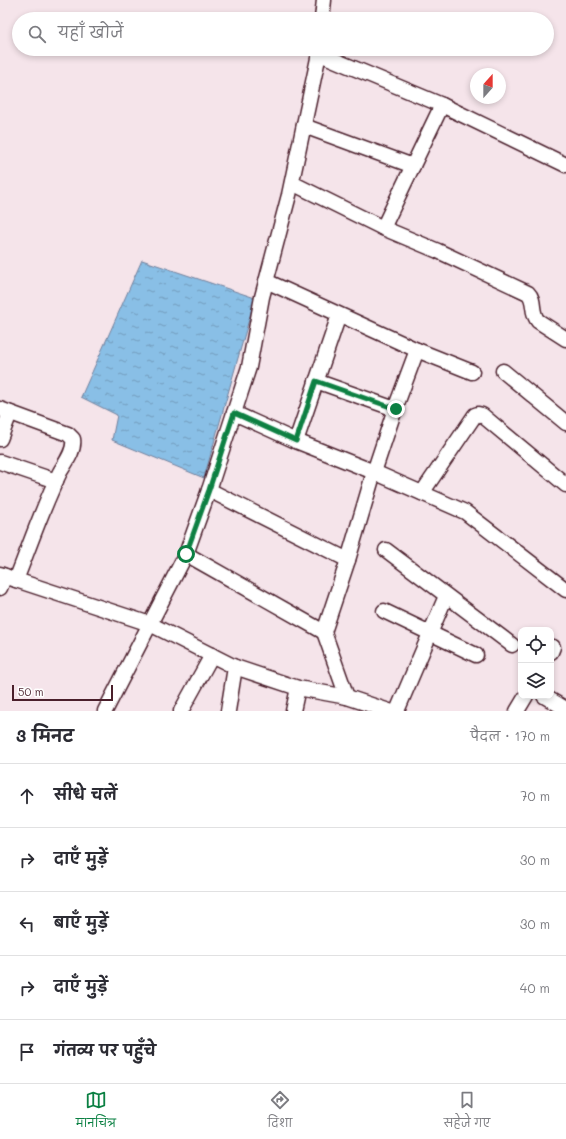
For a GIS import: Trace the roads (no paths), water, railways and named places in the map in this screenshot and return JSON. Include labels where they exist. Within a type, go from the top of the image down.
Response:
[{"type":"street","points":[[323,12],[324,0]]},
{"type":"street","points":[[105,711],[186,554],[209,490],[249,366],[266,282],[292,183],[319,56]]},
{"type":"street","points":[[329,56],[442,105],[566,165]]},
{"type":"street","points":[[383,228],[442,105]]},
{"type":"street","points":[[304,126],[413,166]]},
{"type":"street","points":[[292,183],[383,228],[438,251],[528,293],[532,299],[532,311],[534,317],[566,339]]},
{"type":"street","points":[[266,282],[417,350],[472,372]]},
{"type":"street","points":[[296,441],[338,315]]},
{"type":"street","points":[[347,697],[324,632],[348,560],[374,472],[417,350]]},
{"type":"street","points":[[503,371],[566,423]]},
{"type":"street","points":[[316,381],[396,409]]},
{"type":"street","points":[[0,439],[5,411],[68,434],[73,439],[74,444],[5,579],[150,624],[235,667],[298,688],[347,697],[389,711]]},
{"type":"street","points":[[234,413],[296,441],[374,472],[465,512],[566,590]]},
{"type":"street","points":[[422,493],[474,415],[478,414],[482,415],[566,485]]},
{"type":"street","points":[[0,462],[56,481]]},
{"type":"street","points":[[209,490],[348,560]]},
{"type":"street","points":[[386,550],[512,645]]},
{"type":"street","points":[[186,554],[324,632]]},
{"type":"street","points":[[397,711],[446,596]]},
{"type":"street","points":[[384,611],[476,655]]},
{"type":"street","points":[[181,711],[212,655]]},
{"type":"street","points":[[228,711],[235,667]]},
{"type":"street","points":[[293,711],[298,688]]},
{"type":"street","points":[[518,711],[524,699]]},
{"type":"street","points":[[549,699],[566,709]]},
{"type":"water","points":[[142,260],[255,298],[204,478],[112,440],[117,415],[81,397]]}]
